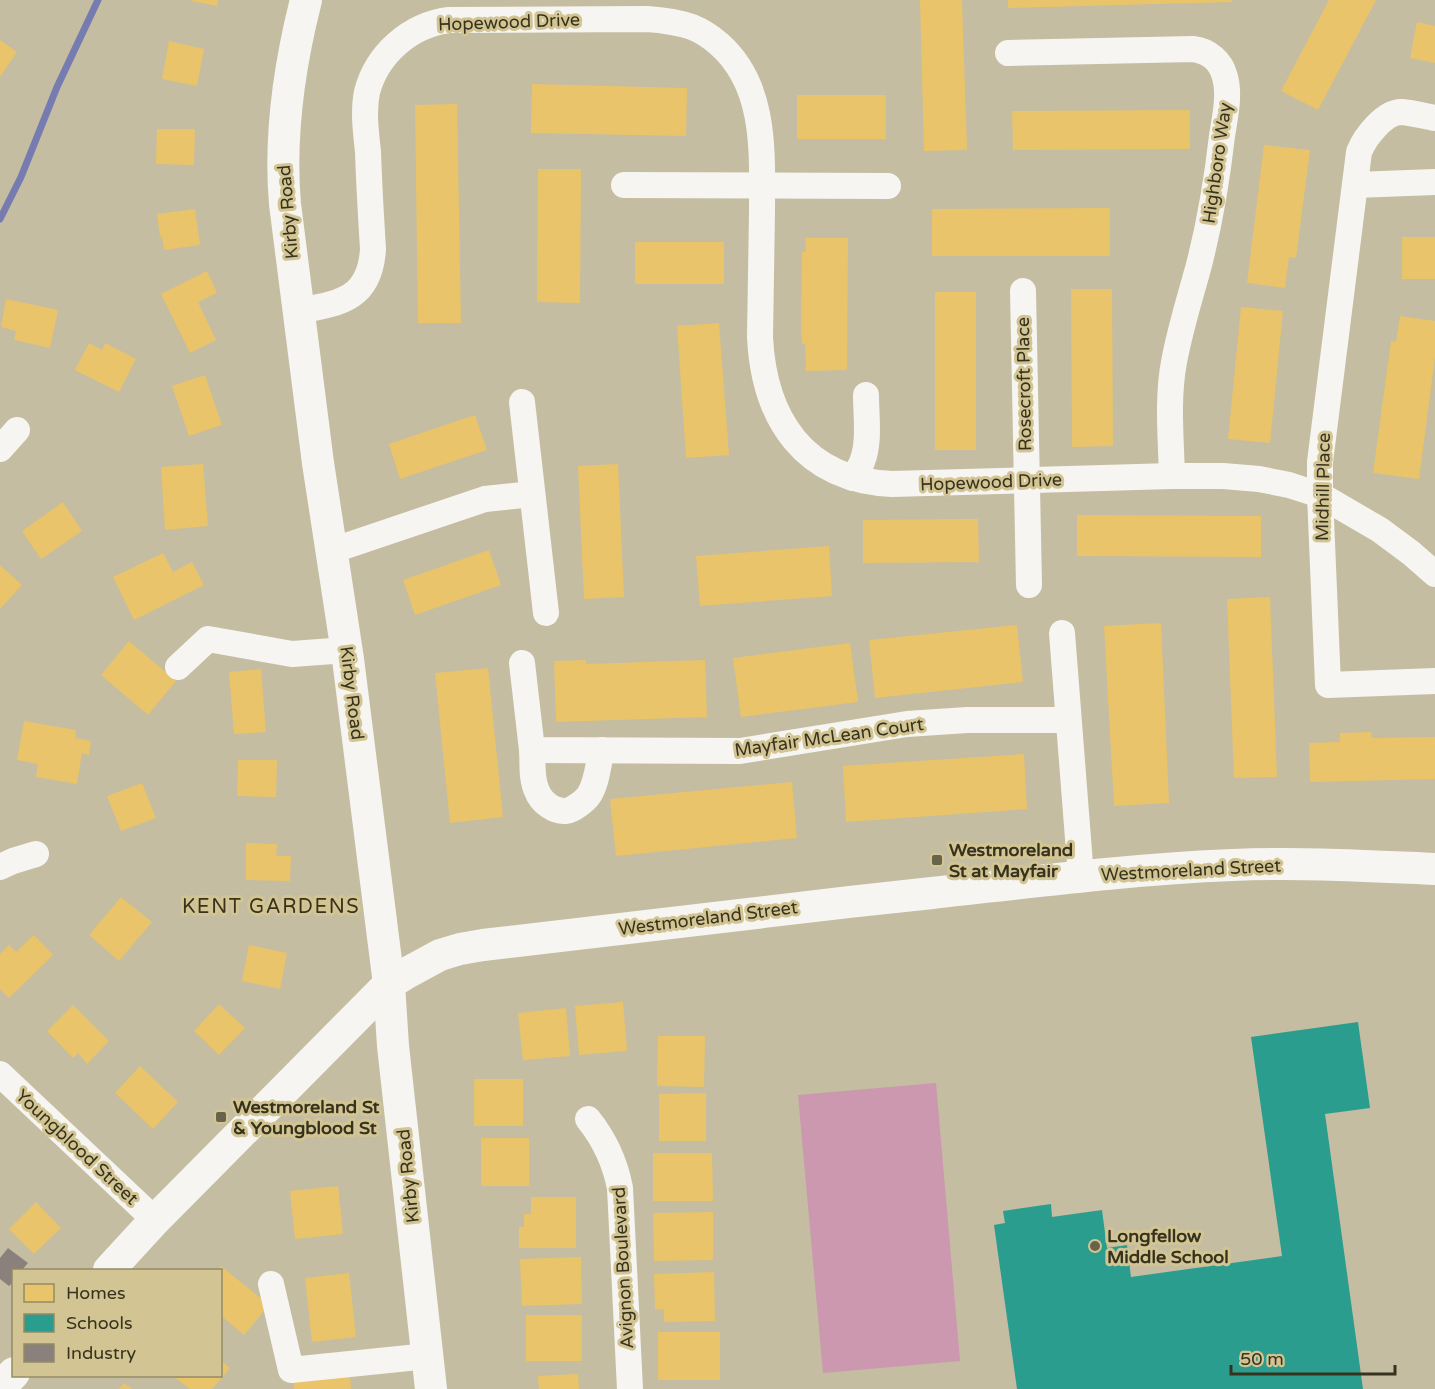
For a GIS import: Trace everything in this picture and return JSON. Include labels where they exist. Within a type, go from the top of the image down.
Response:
[{"type":"main road","name":"Kirby Road","points":[[306,0],[289,83],[283,139],[285,204],[318,462],[347,650],[389,984],[393,1046],[431,1389]]},
{"type":"main road","name":"Westmoreland Street","points":[[110,1269],[389,984],[448,952],[483,945],[891,897],[1182,867],[1329,864],[1435,870]]},
{"type":"main road","points":[[0,1388],[12,1375]]},
{"type":"street","name":"Hopewood Drive","points":[[299,311],[326,306],[349,297],[358,291],[367,276],[372,262],[373,249],[365,116],[367,93],[375,72],[385,56],[404,38],[427,24],[449,20],[647,19],[676,23],[702,32],[713,39],[732,56],[752,91],[758,119],[762,185],[760,343],[769,394],[778,416],[802,448],[830,469],[853,478],[892,484],[1172,476],[1259,479],[1289,485],[1320,495],[1380,530],[1435,574]]},
{"type":"street","name":"Highboro Way","points":[[1008,53],[1193,49],[1201,50],[1212,56],[1225,75],[1227,102],[1214,198],[1173,366],[1172,476]]},
{"type":"street","name":"Midhill Place","points":[[1435,118],[1401,112],[1390,114],[1368,135],[1359,152],[1323,437],[1320,495],[1328,685],[1435,681]]},
{"type":"street","points":[[1355,185],[1435,182]]},
{"type":"street","points":[[624,185],[888,186]]},
{"type":"street","name":"Rosecroft Place","points":[[1023,291],[1029,585]]},
{"type":"street","points":[[853,478],[865,453],[866,395]]},
{"type":"street","points":[[522,402],[546,613]]},
{"type":"street","points":[[0,449],[17,430]]},
{"type":"street","points":[[331,551],[485,498],[532,494]]},
{"type":"street","points":[[1062,633],[1080,877]]},
{"type":"street","points":[[178,667],[208,639],[292,654],[347,650]]},
{"type":"street","points":[[522,663],[533,774],[536,790],[543,801],[552,808],[567,811],[579,804],[589,795],[602,750]]},
{"type":"street","name":"Mayfair McLean Court","points":[[532,750],[740,751],[907,724],[967,720],[1068,720]]},
{"type":"street","points":[[0,867],[36,854]]},
{"type":"street","name":"Youngblood Street","points":[[0,1074],[155,1221]]},
{"type":"street","name":"Avignon Boulevard","points":[[588,1119],[610,1152],[620,1188],[630,1389]]},
{"type":"street","points":[[271,1284],[291,1370],[428,1356]]},
{"type":"shaded area","points":[[936,1083],[960,1361],[823,1373],[798,1095]]},
{"type":"building: Homes","points":[[192,0],[218,0],[217,6]]},
{"type":"building: Homes","points":[[920,0],[962,0],[967,150],[924,151]]},
{"type":"building: Homes","points":[[1008,0],[1232,0],[1232,2],[1008,8]]},
{"type":"building: Homes","points":[[1329,0],[1376,0],[1318,110],[1281,91]]},
{"type":"building: Homes","points":[[1417,22],[1435,26],[1435,63],[1410,58]]},
{"type":"building: Homes","points":[[0,40],[17,52],[0,77]]},
{"type":"building: Homes","points":[[169,41],[204,49],[197,86],[162,79]]},
{"type":"building: Homes","points":[[532,84],[687,88],[686,136],[531,133]]},
{"type":"building: Homes","points":[[797,95],[886,95],[886,139],[797,139]]},
{"type":"building: Homes","points":[[457,104],[461,323],[418,323],[415,105]]},
{"type":"building: Homes","points":[[1190,110],[1190,149],[1013,150],[1012,111]]},
{"type":"building: Homes","points":[[157,129],[195,129],[194,165],[156,164]]},
{"type":"building: Homes","points":[[1264,145],[1310,150],[1296,258],[1289,257],[1285,288],[1247,283]]},
{"type":"building: Homes","points":[[538,169],[581,169],[580,303],[537,302]]},
{"type":"building: Homes","points":[[1110,208],[1110,256],[932,256],[932,209]]},
{"type":"building: Homes","points":[[195,209],[200,245],[164,250],[157,214]]},
{"type":"building: Homes","points":[[1402,237],[1435,237],[1435,279],[1402,279]]},
{"type":"building: Homes","points":[[805,238],[848,238],[847,370],[806,371],[805,344],[802,344],[801,324],[802,252],[806,252]]},
{"type":"building: Homes","points":[[635,242],[724,242],[724,284],[635,284]]},
{"type":"building: Homes","points":[[207,271],[217,293],[198,302],[216,340],[190,353],[161,294]]},
{"type":"building: Homes","points":[[1071,289],[1112,289],[1113,446],[1072,447]]},
{"type":"building: Homes","points":[[935,292],[976,292],[976,450],[935,450]]},
{"type":"building: Homes","points":[[6,299],[58,310],[50,348],[14,340],[16,331],[1,327]]},
{"type":"building: Homes","points":[[1241,307],[1283,311],[1270,443],[1228,439]]},
{"type":"building: Homes","points":[[1400,316],[1435,321],[1435,357],[1419,479],[1373,473],[1391,341],[1396,342]]},
{"type":"building: Homes","points":[[719,323],[729,455],[686,458],[677,326]]},
{"type":"building: Homes","points":[[89,343],[102,350],[105,343],[136,359],[119,392],[75,370]]},
{"type":"building: Homes","points":[[205,375],[222,425],[189,436],[172,386]]},
{"type":"building: Homes","points":[[475,415],[487,450],[400,479],[389,444]]},
{"type":"building: Homes","points":[[203,464],[208,526],[165,530],[161,467]]},
{"type":"building: Homes","points":[[618,464],[624,597],[584,599],[578,466]]},
{"type":"building: Homes","points":[[63,502],[82,531],[41,559],[22,531]]},
{"type":"building: Homes","points":[[1077,515],[1261,516],[1261,557],[1077,556]]},
{"type":"building: Homes","points":[[978,519],[979,562],[863,563],[863,520]]},
{"type":"building: Homes","points":[[829,546],[832,596],[700,606],[696,556]]},
{"type":"building: Homes","points":[[489,550],[501,585],[415,615],[403,580]]},
{"type":"building: Homes","points":[[163,553],[173,572],[192,562],[204,585],[134,620],[113,577]]},
{"type":"building: Homes","points":[[0,565],[22,585],[0,609]]},
{"type":"building: Homes","points":[[1270,597],[1277,777],[1234,778],[1227,599]]},
{"type":"building: Homes","points":[[1161,623],[1169,803],[1114,806],[1104,626]]},
{"type":"building: Homes","points":[[1017,625],[1023,682],[875,698],[869,640]]},
{"type":"building: Homes","points":[[129,641],[176,681],[148,715],[101,675]]},
{"type":"building: Homes","points":[[850,643],[858,702],[741,717],[733,658]]},
{"type":"building: Homes","points":[[586,660],[586,664],[705,660],[707,717],[556,722],[554,661]]},
{"type":"building: Homes","points":[[488,668],[503,817],[450,823],[435,673]]},
{"type":"building: Homes","points":[[261,669],[266,732],[234,734],[229,672]]},
{"type":"building: Homes","points":[[24,721],[76,730],[75,738],[91,741],[89,755],[82,753],[77,784],[36,777],[38,764],[17,760]]},
{"type":"building: Homes","points":[[1371,732],[1372,738],[1435,737],[1435,779],[1310,782],[1309,743],[1340,742],[1340,733]]},
{"type":"building: Homes","points":[[1024,754],[1027,809],[846,822],[843,766]]},
{"type":"building: Homes","points":[[238,760],[277,760],[276,797],[237,796]]},
{"type":"building: Homes","points":[[792,782],[797,838],[616,856],[610,799]]},
{"type":"building: Homes","points":[[142,783],[156,818],[121,831],[107,796]]},
{"type":"building: Homes","points":[[246,843],[277,844],[276,856],[291,856],[290,881],[246,880]]},
{"type":"building: Homes","points":[[121,897],[152,922],[119,961],[89,935]]},
{"type":"building: Homes","points":[[34,935],[53,955],[9,998],[0,989],[0,954],[9,945],[16,952]]},
{"type":"building: Homes","points":[[249,945],[287,953],[280,989],[242,981]]},
{"type":"building: Homes","points":[[623,1002],[627,1051],[579,1055],[575,1006]]},
{"type":"building: Homes","points":[[219,1004],[245,1028],[219,1055],[194,1031]]},
{"type":"building: Homes","points":[[73,1005],[109,1041],[87,1064],[78,1053],[73,1058],[47,1031]]},
{"type":"building: Homes","points":[[566,1008],[570,1056],[523,1060],[518,1013]]},
{"type":"building: Homes","points":[[658,1036],[705,1036],[704,1087],[657,1086]]},
{"type":"building: Homes","points":[[140,1066],[178,1102],[153,1129],[115,1093]]},
{"type":"building: Homes","points":[[474,1079],[523,1079],[523,1126],[474,1126]]},
{"type":"building: Homes","points":[[706,1093],[706,1141],[659,1141],[659,1094]]},
{"type":"building: Homes","points":[[481,1138],[529,1138],[529,1186],[481,1186]]},
{"type":"building: Homes","points":[[653,1153],[712,1153],[713,1201],[653,1201]]},
{"type":"building: Homes","points":[[338,1186],[343,1234],[295,1239],[290,1191]]},
{"type":"building: Homes","points":[[531,1197],[576,1197],[576,1248],[519,1248],[519,1227],[524,1227],[524,1214],[531,1214]]},
{"type":"building: Homes","points":[[36,1202],[61,1228],[34,1254],[9,1229]]},
{"type":"building: Homes","points":[[713,1212],[713,1260],[654,1261],[653,1213]]},
{"type":"building: Homes","points":[[581,1257],[582,1304],[522,1306],[520,1259]]},
{"type":"building: Homes","points":[[221,1266],[269,1305],[244,1335],[222,1317],[222,1269],[218,1269]]},
{"type":"building: Homes","points":[[714,1272],[715,1321],[664,1322],[664,1309],[655,1310],[654,1274]]},
{"type":"building: Homes","points":[[349,1273],[356,1337],[312,1342],[305,1278]]},
{"type":"building: Homes","points":[[526,1315],[582,1315],[582,1361],[526,1361]]},
{"type":"building: Homes","points":[[658,1332],[720,1332],[720,1380],[658,1380]]},
{"type":"building: Homes","points":[[222,1362],[230,1368],[212,1389],[190,1389],[174,1377],[222,1377]]},
{"type":"building: Homes","points":[[350,1374],[351,1389],[294,1389],[293,1379]]},
{"type":"building: Homes","points":[[578,1374],[579,1389],[539,1389],[538,1376]]},
{"type":"building: Homes","points":[[124,1383],[132,1389],[119,1389]]},
{"type":"building: Schools","points":[[1358,1022],[1370,1108],[1325,1114],[1363,1389],[1017,1389],[994,1225],[1005,1223],[1003,1211],[1051,1204],[1052,1217],[1102,1210],[1107,1248],[1127,1245],[1131,1277],[1282,1256],[1251,1037]]},
{"type":"building: Industry","points":[[8,1248],[28,1263],[23,1269],[12,1269],[12,1283],[9,1286],[0,1279],[0,1258]]},
{"type":"waterway","points":[[0,219],[21,177],[57,87],[98,0]]},
{"type":"place","name":"Westmoreland St at Mayfair","points":[[937,860]]},
{"type":"place","name":"Westmoreland St & Youngblood St","points":[[221,1117]]},
{"type":"place","name":"Longfellow Middle School","points":[[1095,1246]]},
{"type":"district","name":"KENT GARDENS","points":[[271,906]]}]
